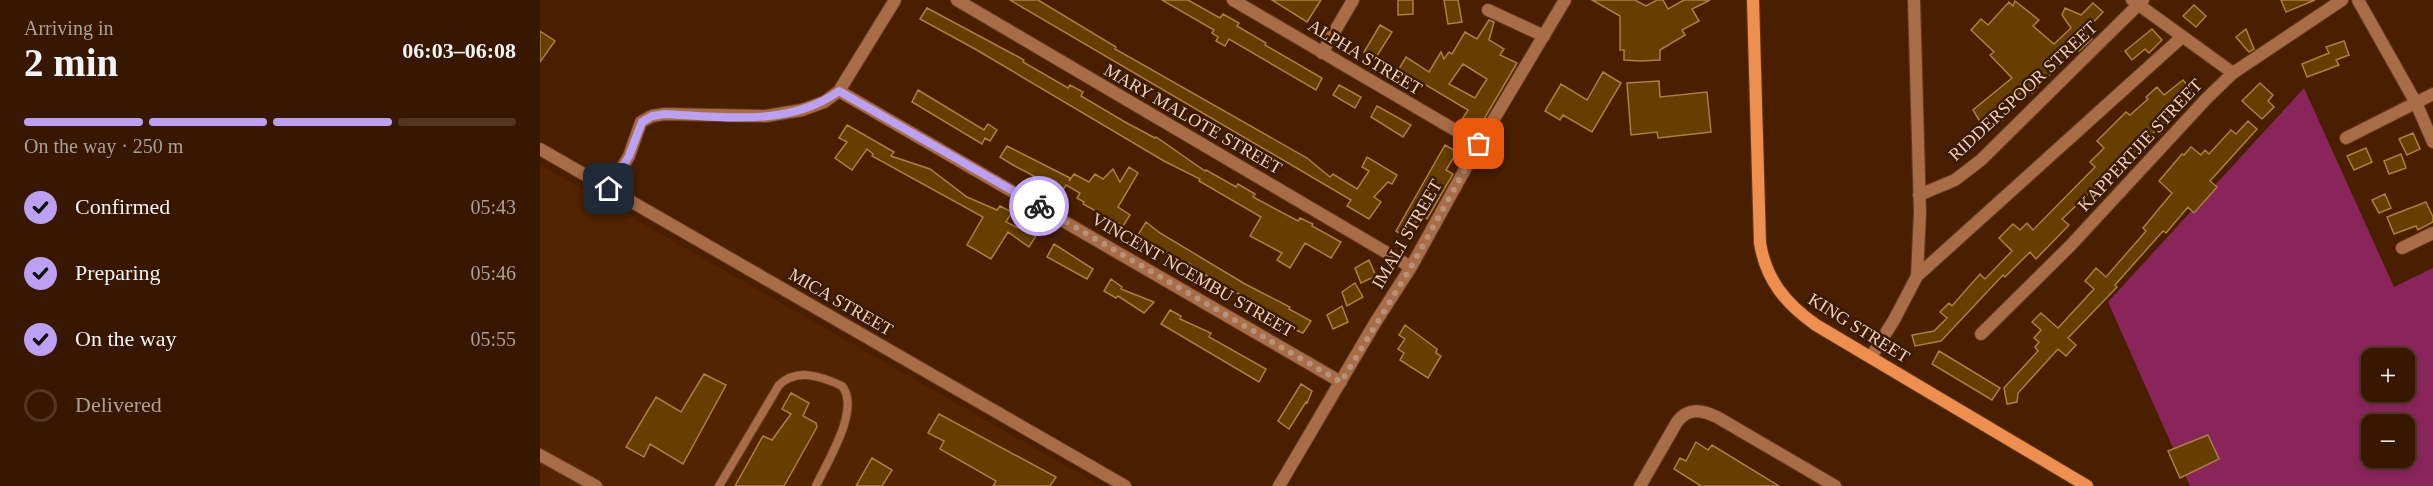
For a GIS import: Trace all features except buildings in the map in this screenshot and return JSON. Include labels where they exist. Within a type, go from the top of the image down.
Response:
[{"type":"street","points":[[609,189],[629,156],[642,122],[652,116],[665,114],[766,116],[802,110],[824,102],[839,91],[895,0]]},
{"type":"street","name":"MARY MALOTE STREET","points":[[957,0],[1411,267]]},
{"type":"street","name":"ALPHA STREET","points":[[1233,0],[1479,144]]},
{"type":"street","points":[[1322,53],[1353,0]]},
{"type":"street","name":"IMALI STREET","points":[[1279,486],[1411,267],[1479,144],[1565,0]]},
{"type":"street","name":"KING STREET","points":[[1753,0],[1758,230],[1762,258],[1773,281],[1789,305],[1816,324],[2087,486]]},
{"type":"street","points":[[1914,0],[1920,238],[1917,276]]},
{"type":"street","name":"KAPPERTJIE STREET","points":[[1981,334],[2072,245],[2207,98],[2233,73],[2342,0]]},
{"type":"street","points":[[2358,0],[2416,103],[2433,142]]},
{"type":"street","points":[[2137,2],[2233,73]]},
{"type":"street","name":"RIDDERSPOOR STREET","points":[[1919,195],[1955,180],[1981,160],[2137,2]]},
{"type":"street","points":[[1488,10],[1544,36]]},
{"type":"street","points":[[1871,357],[1917,276],[2182,37]]},
{"type":"street","name":"VINCENT NCEMBU STREET","points":[[839,91],[1341,382]]},
{"type":"street","points":[[2346,138],[2433,94]]},
{"type":"street","name":"MICA STREET","points":[[540,148],[1126,486]]},
{"type":"street","points":[[2402,248],[2433,233]]},
{"type":"street","points":[[1640,486],[1677,422],[1684,415],[1695,411],[1704,411],[1717,417],[1834,486]]},
{"type":"street","points":[[540,455],[596,486]]},
{"type":"lane","points":[[719,486],[779,385],[786,378],[801,374],[839,385],[848,396],[846,418],[816,486]]},
{"type":"shaded area","points":[[2304,88],[2394,287],[2433,268],[2433,486],[2190,486],[2108,302]]},
{"type":"shaded area","points":[[540,165],[1101,486],[540,486]]},
{"type":"way so far","points":[[1039,206],[1341,382],[1411,267],[1479,144]]},
{"type":"route","points":[[609,189],[629,156],[637,130],[642,122],[652,116],[665,114],[766,116],[802,110],[824,102],[839,91],[1039,206]]}]
